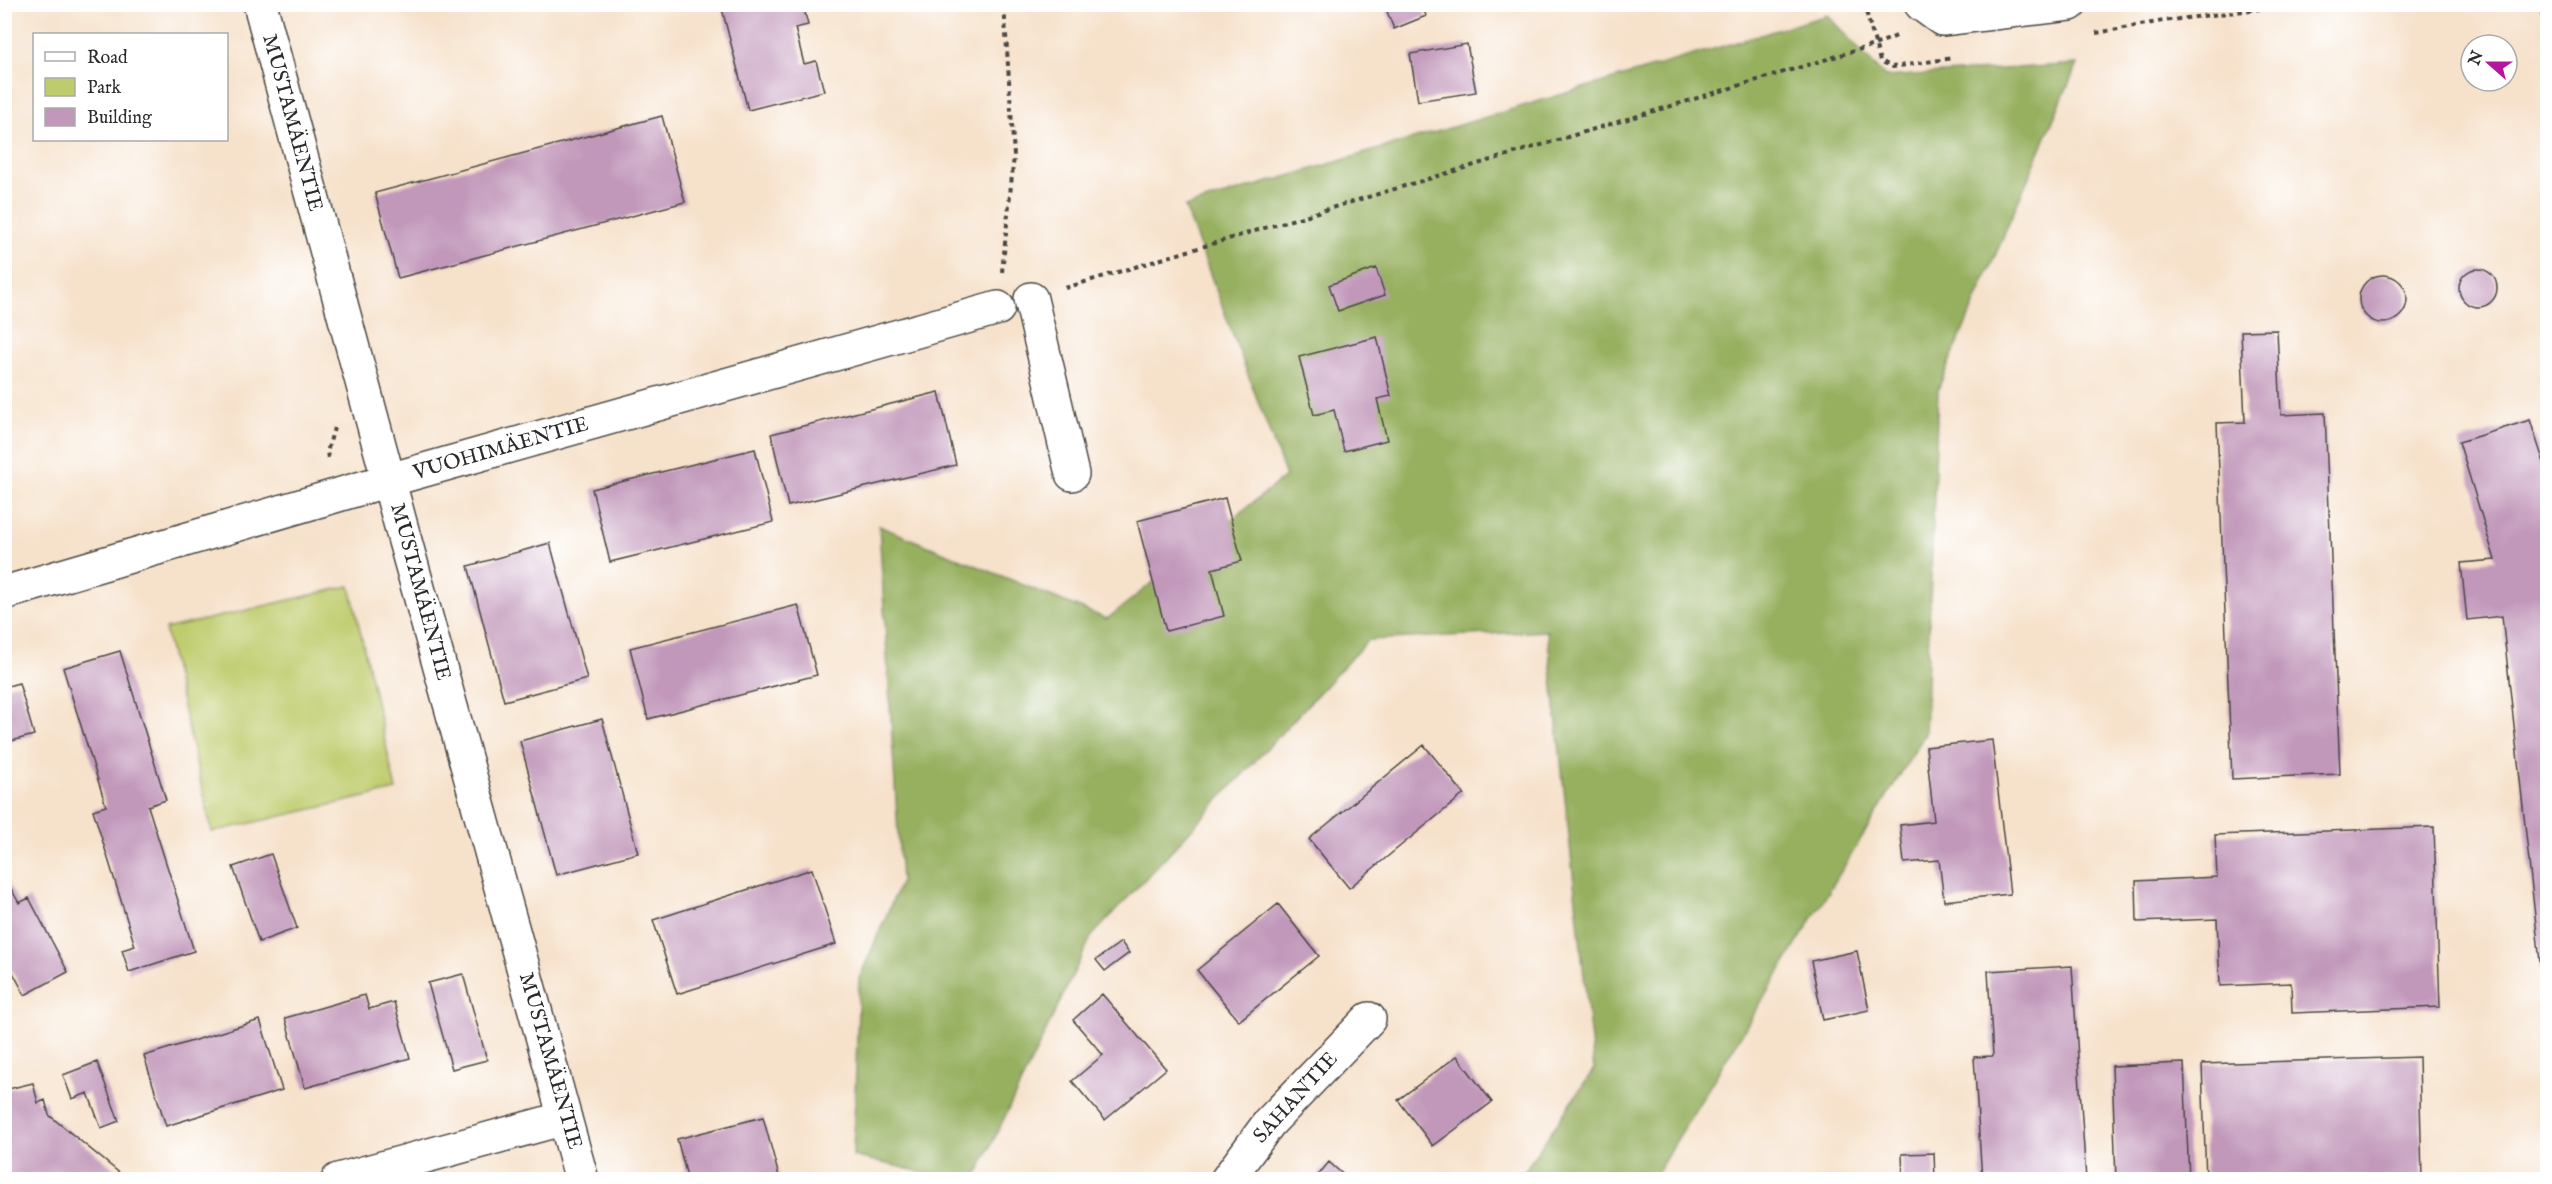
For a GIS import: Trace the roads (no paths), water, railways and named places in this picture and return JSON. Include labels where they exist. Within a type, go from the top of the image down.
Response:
[{"type":"street","name":"MUSTAMÄENTIE","points":[[260,4],[582,1179]]},
{"type":"street","points":[[1932,12],[2070,4]]},
{"type":"street","points":[[1031,299],[1072,474]]},
{"type":"street","name":"VUOHIMÄENTIE","points":[[4,594],[389,480],[998,309]]},
{"type":"street","name":"SAHANTIE","points":[[1227,1179],[1269,1123],[1369,1019]]},
{"type":"street","points":[[338,1179],[566,1118]]}]
